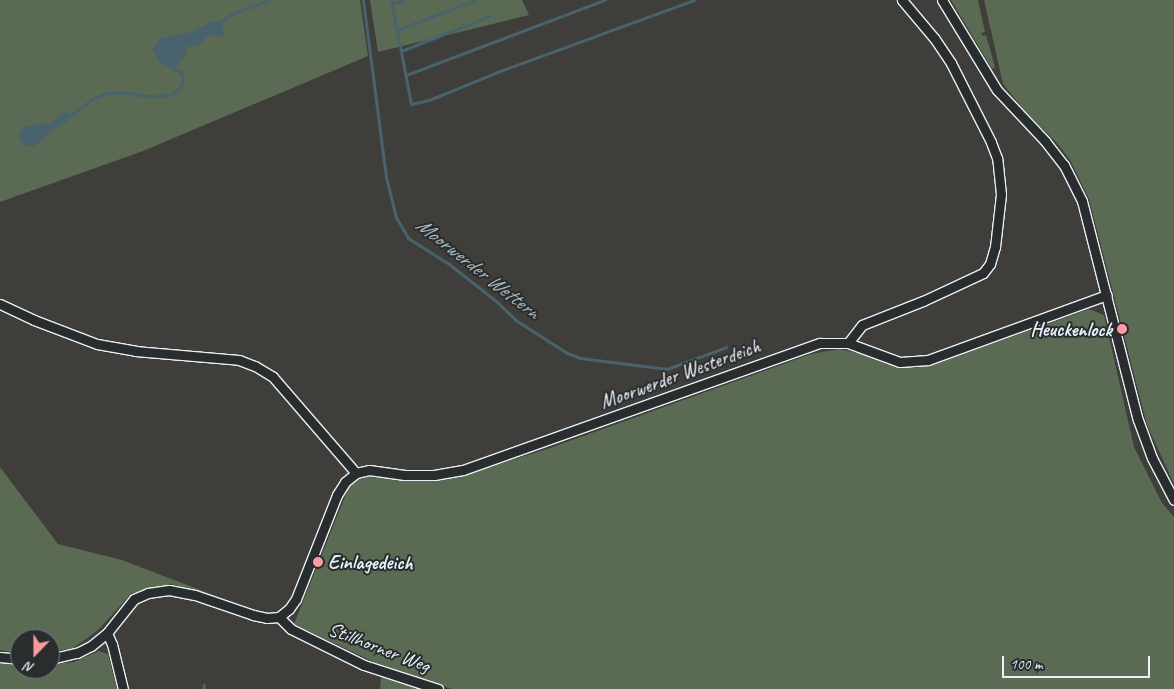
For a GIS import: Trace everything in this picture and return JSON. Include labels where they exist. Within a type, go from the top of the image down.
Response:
[{"type":"street","points":[[902,0],[934,38],[951,63],[992,142],[997,158],[1001,194],[993,257],[983,273],[923,301],[862,324],[848,343],[900,362],[928,360],[1107,294]]},
{"type":"street","points":[[942,0],[996,90],[1045,141],[1064,165],[1082,201],[1138,420],[1152,458],[1174,500]]},
{"type":"street","points":[[0,304],[34,320],[97,344],[135,351],[239,360],[255,366],[273,377],[356,473],[345,482],[337,494],[296,599],[290,609],[279,617],[267,618],[253,615],[196,595],[169,590],[148,593],[134,599],[107,632],[91,646],[77,653],[60,657]]},
{"type":"street","name":"Moorwerder Westerdeich","points":[[356,473],[369,470],[405,475],[434,475],[463,470],[806,346],[836,341],[848,343]]},
{"type":"street","name":"Stillhorner Weg","points":[[279,617],[291,629],[364,665],[438,689]]},
{"type":"street","points":[[107,632],[112,644],[123,689]]},
{"type":"green space","points":[[0,0],[360,0],[368,56],[143,151],[0,202]]},
{"type":"green space","points":[[370,0],[522,0],[529,15],[378,52]]},
{"type":"green space","points":[[951,0],[978,0],[985,32],[981,33],[983,36],[986,35],[995,67],[992,69]]},
{"type":"green space","points":[[984,0],[1174,0],[1174,484],[1147,425],[1089,199],[1070,160],[1003,84]]},
{"type":"green space","points":[[1089,309],[1104,315],[1134,447],[1162,503],[1174,517],[1174,689],[452,689],[382,666],[294,624],[348,489],[355,481],[367,477],[435,481],[465,475],[550,448],[811,354],[839,349],[863,354],[886,364],[911,368],[930,366]]},
{"type":"green space","points":[[0,467],[58,544],[122,560],[247,608],[172,584],[132,593],[98,630],[72,649],[60,650],[60,629],[10,629],[10,652],[0,650]]},
{"type":"green space","points":[[99,651],[108,654],[117,689],[0,689],[0,662],[10,664],[10,679],[60,679],[60,663],[74,662]]},
{"type":"green space","points":[[381,676],[421,689],[380,689]]},
{"type":"water","points":[[222,20],[224,37],[208,35],[200,45],[186,47],[186,56],[174,69],[160,63],[152,49],[161,38],[189,33],[212,22]]},
{"type":"water","points":[[63,112],[71,115],[68,121],[55,128],[35,146],[25,146],[20,140],[19,132],[26,126],[52,123]]},
{"type":"waterway","points":[[220,22],[232,14],[269,0]]},
{"type":"waterway","name":"Moorwerder Wettern","points":[[363,0],[386,177],[396,217],[408,238],[449,264],[496,301],[517,321],[567,353],[580,358],[667,369],[726,347]]},
{"type":"waterway","points":[[391,0],[411,104],[429,100],[500,71],[694,0]]},
{"type":"waterway","points":[[392,4],[403,0]]},
{"type":"waterway","points":[[397,30],[475,0]]},
{"type":"waterway","points":[[406,75],[605,0]]},
{"type":"waterway","points":[[401,51],[490,16]]},
{"type":"waterway","points":[[71,115],[92,99],[107,93],[129,93],[145,96],[170,95],[180,88],[183,78],[181,72],[174,69],[172,65]]},
{"type":"waterway","points":[[203,689],[204,685]]},
{"type":"place","name":"Heuckenlock","points":[[1122,329]]},
{"type":"place","name":"Einlagedeich","points":[[318,562]]}]
